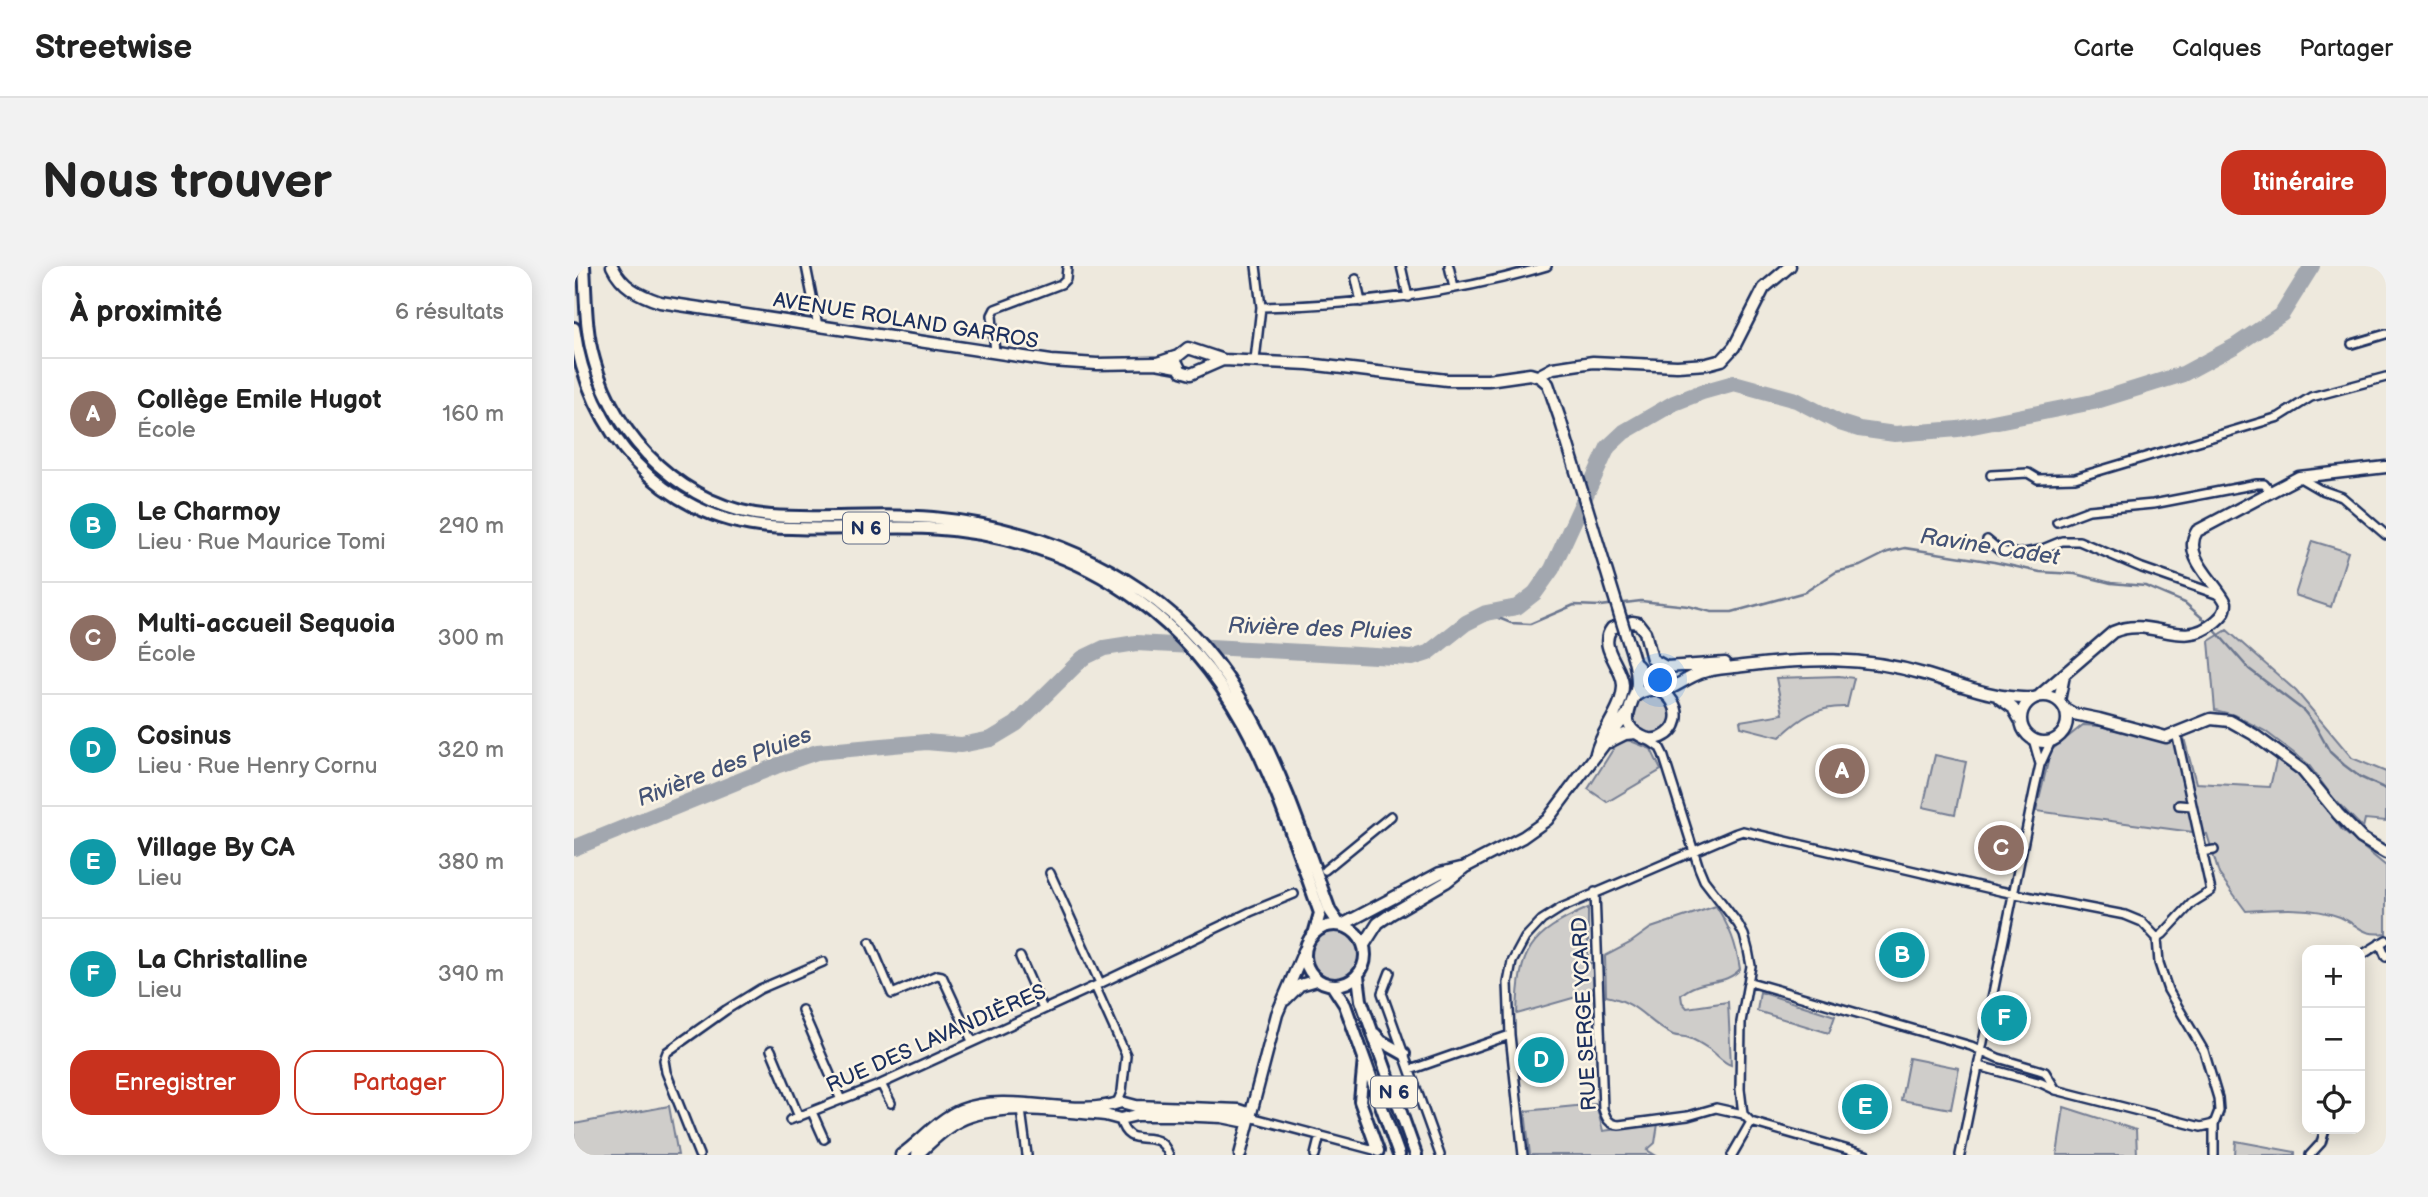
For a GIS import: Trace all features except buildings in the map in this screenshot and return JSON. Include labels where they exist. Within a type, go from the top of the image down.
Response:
[{"type":"main road","name":"N 6","points":[[584,266],[587,322],[594,361],[606,394],[642,450],[653,462],[687,487],[735,509],[768,516],[930,518],[996,527],[1054,543],[1097,568],[1146,606],[1203,660],[1239,712],[1276,777],[1330,911],[1341,925],[1358,934],[1364,945],[1365,959],[1358,976],[1361,1000],[1416,1155]]},
{"type":"main road","name":"AVENUE ROLAND GARROS","points":[[612,266],[628,288],[649,298],[818,326],[1051,361],[1097,364],[1156,363],[1178,367],[1191,374],[1224,360]]},
{"type":"main road","name":"AVENUE ROLAND GARROS","points":[[1156,363],[1188,348],[1224,360],[1308,364],[1447,380],[1488,380],[1522,374],[1538,376],[1548,369],[1610,362],[1685,366],[1707,364],[1722,360],[1734,347],[1764,288],[1790,266]]},
{"type":"main road","name":"N 6","points":[[574,328],[579,359],[589,391],[607,426],[643,470],[664,488],[691,505],[734,521],[769,527],[929,528],[994,536],[1097,568]]},
{"type":"main road","points":[[1199,352],[1202,357],[1201,368]]},
{"type":"main road","points":[[1178,355],[1178,367]]},
{"type":"main road","points":[[1550,389],[1554,376],[1568,367]]},
{"type":"main road","points":[[1364,945],[1369,933],[1378,923],[1446,882],[1465,867],[1523,837],[1547,820],[1627,714],[1637,687],[1634,662],[1560,419],[1550,389],[1543,378],[1538,376]]},
{"type":"main road","points":[[2020,720],[2026,703],[2064,675],[2113,632],[2130,626],[2183,635],[2205,631],[2220,618],[2226,610],[2223,597],[2195,557],[2192,542],[2197,531],[2299,477],[2386,467]]},
{"type":"main road","points":[[1595,756],[1601,737],[1620,704],[1623,686],[1621,674],[1607,648],[1606,640],[1616,625],[1638,623],[1645,632],[1652,659],[1666,667],[1742,662],[1757,664]]},
{"type":"main road","points":[[1633,698],[1644,691],[1660,691],[1678,686],[1703,672],[1803,659],[1871,662],[2017,699],[2050,696],[2074,714],[2166,737],[2211,719],[2230,720],[2302,769],[2361,838],[2386,853]]},
{"type":"main road","points":[[1605,744],[1618,736],[1664,736],[1675,724],[1676,708],[1673,701],[1660,691],[1634,662]]},
{"type":"main road","points":[[1996,695],[2012,708],[2026,735],[2042,742],[2050,741],[2059,736],[2065,728],[2067,715],[2062,705],[2064,675]]},
{"type":"main road","points":[[1673,701],[1678,686]]},
{"type":"main road","points":[[1627,714],[1628,721],[1642,736]]},
{"type":"main road","points":[[2065,728],[2099,719]]},
{"type":"main road","name":"N 6","points":[[1276,777],[1320,913],[1315,931],[1304,951]]},
{"type":"main road","points":[[1315,931],[1341,925],[1440,873],[1465,867]]},
{"type":"main road","points":[[1304,951],[1309,972],[1317,980],[1332,985],[1358,976]]},
{"type":"main road","points":[[1240,1155],[1281,1004],[1304,951]]},
{"type":"main road","points":[[1281,1004],[1300,985],[1317,980]]},
{"type":"main road","name":"N 6","points":[[1332,985],[1345,1005],[1399,1155]]},
{"type":"main road","points":[[1371,1029],[1381,1041],[1404,1054]]},
{"type":"main road","points":[[1365,1056],[1360,1101],[1378,1153]]},
{"type":"main road","points":[[901,1155],[947,1118],[975,1106],[993,1103],[1121,1104],[1239,1110],[1250,1117]]},
{"type":"main road","points":[[1121,1104],[1112,1112],[1121,1118]]},
{"type":"main road","points":[[1121,1104],[1129,1112],[1121,1118]]},
{"type":"main road","points":[[917,1155],[951,1125],[962,1119],[998,1110],[1121,1118],[1176,1115],[1222,1117],[1242,1121],[1250,1117]]},
{"type":"street","points":[[806,266],[818,326]]},
{"type":"street","points":[[1255,360],[1261,307],[1256,266]]},
{"type":"street","points":[[1401,266],[1408,297]]},
{"type":"street","points":[[1449,266],[1454,288]]},
{"type":"street","points":[[1261,307],[1408,297],[1505,278],[1547,266]]},
{"type":"street","points":[[995,353],[992,315],[996,309],[1061,285],[1066,279],[1067,268]]},
{"type":"street","points":[[1356,279],[1361,302]]},
{"type":"street","points":[[2352,344],[2386,334]]},
{"type":"street","points":[[1991,475],[2028,473],[2038,479],[2075,478],[2279,417],[2311,397],[2386,377]]},
{"type":"street","points":[[2299,477],[2319,489],[2342,497],[2386,535]]},
{"type":"street","points":[[2057,522],[2089,510],[2152,504],[2257,484],[2264,484],[2271,492]]},
{"type":"street","points":[[1987,540],[2000,551],[2019,554],[2040,550],[2062,541],[2079,541],[2142,568],[2223,597]]},
{"type":"street","points":[[2157,937],[2192,903],[2211,891],[2184,757],[2174,734]]},
{"type":"street","points":[[1642,736],[1660,748]]},
{"type":"street","points":[[1664,736],[1660,748],[1693,852],[1704,880],[1744,935],[1751,966],[1741,1021],[1740,1089],[1743,1114],[1751,1122],[1866,1155]]},
{"type":"street","points":[[2033,739],[2040,765]]},
{"type":"street","points":[[1960,1155],[2012,893],[2040,765],[2050,741]]},
{"type":"street","points":[[2179,805],[2192,806]]},
{"type":"street","points":[[1325,870],[1391,816]]},
{"type":"street","points":[[1523,1155],[1510,1035],[1508,983],[1512,962],[1525,938],[1542,920],[1595,892],[1743,831],[2012,893],[2125,915],[2142,922],[2157,937],[2160,963],[2168,990],[2196,1034],[2210,1068],[2219,1111],[2214,1124],[2214,1155]]},
{"type":"street","points":[[2202,852],[2214,850]]},
{"type":"street","points":[[1050,873],[1126,1055],[1121,1104]]},
{"type":"street","name":"RUE SERGE YCARD","points":[[1595,892],[1605,1118],[1612,1124],[1632,1123],[1688,1116],[1716,1108],[1743,1114]]},
{"type":"street","name":"RUE DES LAVANDIÈRES","points":[[789,1120],[881,1084],[1250,912],[1294,895]]},
{"type":"street","points":[[2365,953],[2383,941],[2386,957]]},
{"type":"street","points":[[870,942],[892,994],[937,975],[946,979],[972,1041]]},
{"type":"street","points":[[1020,957],[1042,1009]]},
{"type":"street","points":[[699,1155],[666,1072],[664,1060],[667,1052],[760,989],[823,962]]},
{"type":"street","points":[[1391,972],[1382,993],[1440,1155]]},
{"type":"street","points":[[1750,982],[2045,1072],[2056,1090]]},
{"type":"street","points":[[802,1010],[841,1100]]},
{"type":"street","points":[[1410,1070],[1510,1035]]},
{"type":"street","points":[[771,1050],[799,1116]]},
{"type":"street","points":[[1979,1066],[2041,1083],[2056,1090],[2201,1127],[2214,1124]]},
{"type":"street","points":[[881,1084],[891,1103]]},
{"type":"street","points":[[1021,1110],[1027,1155]]},
{"type":"street","points":[[812,1112],[824,1139]]},
{"type":"street","points":[[1250,1117],[1378,1153]]},
{"type":"street","points":[[1121,1118],[1123,1131],[1127,1136],[1132,1139],[1157,1140],[1163,1143],[1169,1155]]},
{"type":"street","points":[[1732,1155],[1751,1122]]},
{"type":"street","points":[[2310,1155],[2321,1143],[2324,1134]]},
{"type":"street","points":[[1315,1155],[1320,1135]]},
{"type":"shaded area","points":[[2312,541],[2348,552],[2331,607],[2295,595]]},
{"type":"shaded area","points":[[2227,630],[2296,691],[2352,758],[2386,772],[2386,821],[2365,819],[2363,828],[2334,799],[2308,764],[2265,731],[2234,715],[2215,710],[2209,641]]},
{"type":"shaded area","points":[[1776,678],[1854,678],[1847,707],[1827,708],[1810,714],[1780,737],[1741,727],[1740,721],[1783,714]]},
{"type":"shaded area","points":[[1652,696],[1666,702],[1672,716],[1666,730],[1652,736],[1638,730],[1632,716],[1638,702]]},
{"type":"shaded area","points":[[2083,725],[2100,726],[2165,742],[2184,738],[2196,783],[2270,787],[2277,757],[2317,795],[2342,830],[2386,866],[2386,933],[2366,932],[2340,917],[2318,911],[2246,911],[2219,874],[2207,834],[2036,811],[2049,752]]},
{"type":"shaded area","points":[[1628,740],[1651,749],[1661,770],[1607,802],[1588,789],[1617,743]]},
{"type":"shaded area","points":[[1935,755],[1966,762],[1955,814],[1923,807]]},
{"type":"shaded area","points":[[1716,906],[1732,936],[1740,969],[1734,975],[1688,989],[1681,995],[1687,1008],[1728,1002],[1731,1065],[1696,1041],[1663,1030],[1627,1003],[1606,996],[1605,956],[1651,928]]},
{"type":"shaded area","points":[[1588,908],[1588,963],[1594,963],[1594,992],[1517,1014],[1521,974],[1531,947],[1552,927]]},
{"type":"shaded area","points":[[1335,931],[1352,938],[1359,955],[1352,972],[1335,979],[1318,972],[1311,955],[1318,938]]},
{"type":"shaded area","points":[[1760,992],[1835,1016],[1829,1033],[1757,1011]]},
{"type":"shaded area","points":[[1909,1058],[1959,1068],[1951,1109],[1901,1100]]},
{"type":"shaded area","points":[[1596,1104],[1603,1131],[1658,1124],[1655,1143],[1647,1150],[1655,1155],[1530,1155],[1525,1111]]},
{"type":"shaded area","points":[[669,1106],[678,1155],[574,1155],[574,1124]]},
{"type":"shaded area","points":[[2064,1107],[2136,1130],[2137,1155],[2057,1155]]},
{"type":"shaded area","points":[[2236,1141],[2295,1152],[2295,1155],[2235,1155]]},
{"type":"waterway","name":"Rivière des Pluies","points":[[574,848],[817,752],[926,742],[961,745],[991,739],[1016,724],[1083,658],[1104,648],[1136,643],[1412,658],[1428,653],[1466,623],[1486,613],[1517,607],[1535,593],[1552,569],[1608,447],[1624,432],[1674,403],[1734,383],[1796,400],[1840,423],[1859,429],[1895,434],[1958,429],[2093,402],[2183,374],[2235,346],[2282,314],[2312,266]]},
{"type":"waterway","name":"Ravine Cadet","points":[[1486,613],[1511,623],[1530,624],[1574,605],[1600,606],[1641,601],[1688,606],[1712,612],[1732,612],[1805,592],[1836,572],[1860,566],[1888,552],[1905,548],[2040,572],[2075,574],[2111,583],[2145,586],[2185,603],[2208,623]]},
{"type":"waterway","name":"Ravine Cadet","points":[[2212,627],[2249,669],[2304,711],[2330,752],[2360,777],[2386,789]]},
{"type":"place","name":"Collège Emile Hugot","points":[[1842,771]]},
{"type":"place","name":"Multi-accueil Sequoia","points":[[2001,848]]},
{"type":"place","name":"Le Charmoy","points":[[1902,955]]},
{"type":"place","name":"La Christalline","points":[[2004,1018]]},
{"type":"place","name":"Cosinus","points":[[1541,1060]]},
{"type":"place","name":"Village By CA","points":[[1865,1107]]}]
